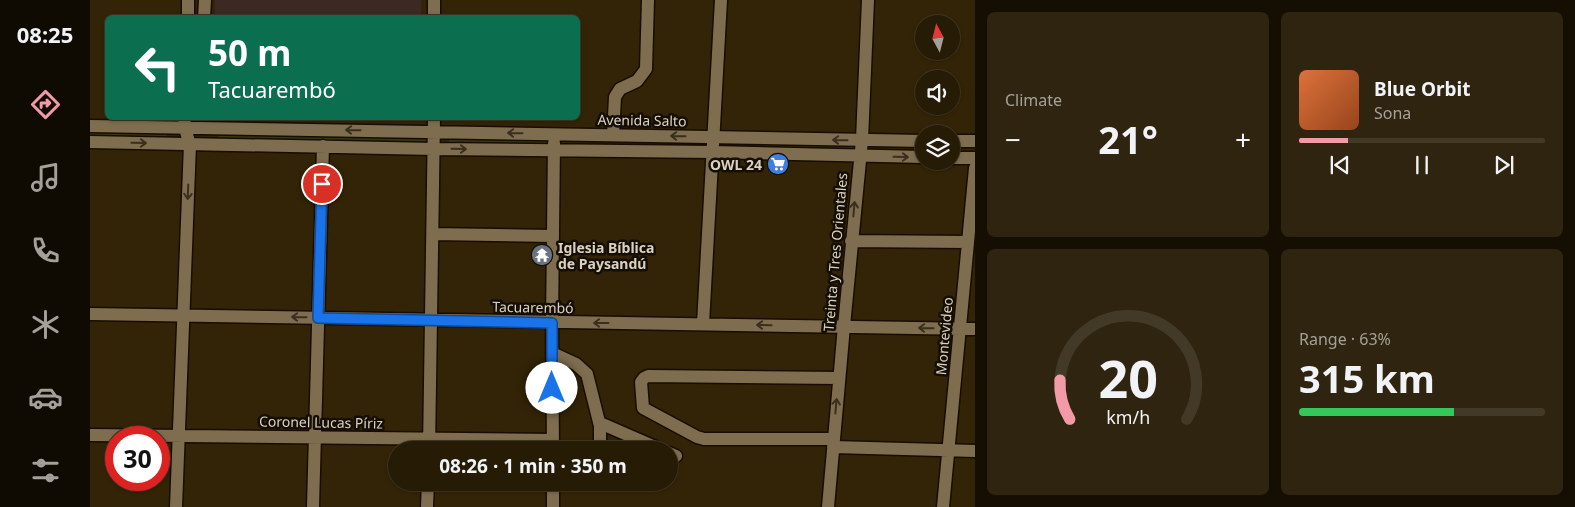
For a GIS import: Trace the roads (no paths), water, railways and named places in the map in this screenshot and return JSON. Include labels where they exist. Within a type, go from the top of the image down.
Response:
[{"type":"street","points":[[188,0],[188,15]]},
{"type":"street","points":[[204,15],[205,0]]},
{"type":"street","points":[[434,0],[434,15]]},
{"type":"street","points":[[609,150],[615,97],[620,89],[637,81],[646,69],[648,0]]},
{"type":"street","points":[[703,324],[721,0]]},
{"type":"street","name":"Treinta y Tres Orientales","points":[[828,507],[859,156],[862,140],[868,0]]},
{"type":"street","points":[[429,441],[434,120]]},
{"type":"street","points":[[176,507],[190,144],[184,122]]},
{"type":"street","points":[[190,144],[202,122]]},
{"type":"street","name":"Avenida Salto","points":[[90,126],[202,122],[434,132],[915,141]]},
{"type":"street","points":[[552,441],[554,134]]},
{"type":"street","points":[[960,141],[975,141]]},
{"type":"street","points":[[90,142],[915,157]]},
{"type":"street","points":[[313,507],[323,146]]},
{"type":"street","points":[[960,158],[975,158]]},
{"type":"street","name":"Montevideo","points":[[943,507],[975,168]]},
{"type":"street","points":[[433,234],[553,236]]},
{"type":"street","points":[[852,241],[968,242]]},
{"type":"street","name":"Tacuarembó","points":[[90,314],[975,329]]},
{"type":"street","points":[[552,353],[576,364],[587,374],[600,423],[600,441]]},
{"type":"street","points":[[839,378],[648,376],[641,382],[643,408],[697,437],[704,438],[975,451]]},
{"type":"street","points":[[600,423],[641,441]]},
{"type":"street","name":"Coronel Lucas Píriz","points":[[90,435],[315,437],[388,441]]},
{"type":"street","points":[[427,507],[428,491]]},
{"type":"street","points":[[552,491],[552,507]]},
{"type":"place","name":"OWL 24","points":[[778,164]]},
{"type":"place","name":"Iglesia Bíblica de Paysandú","points":[[542,255]]}]
